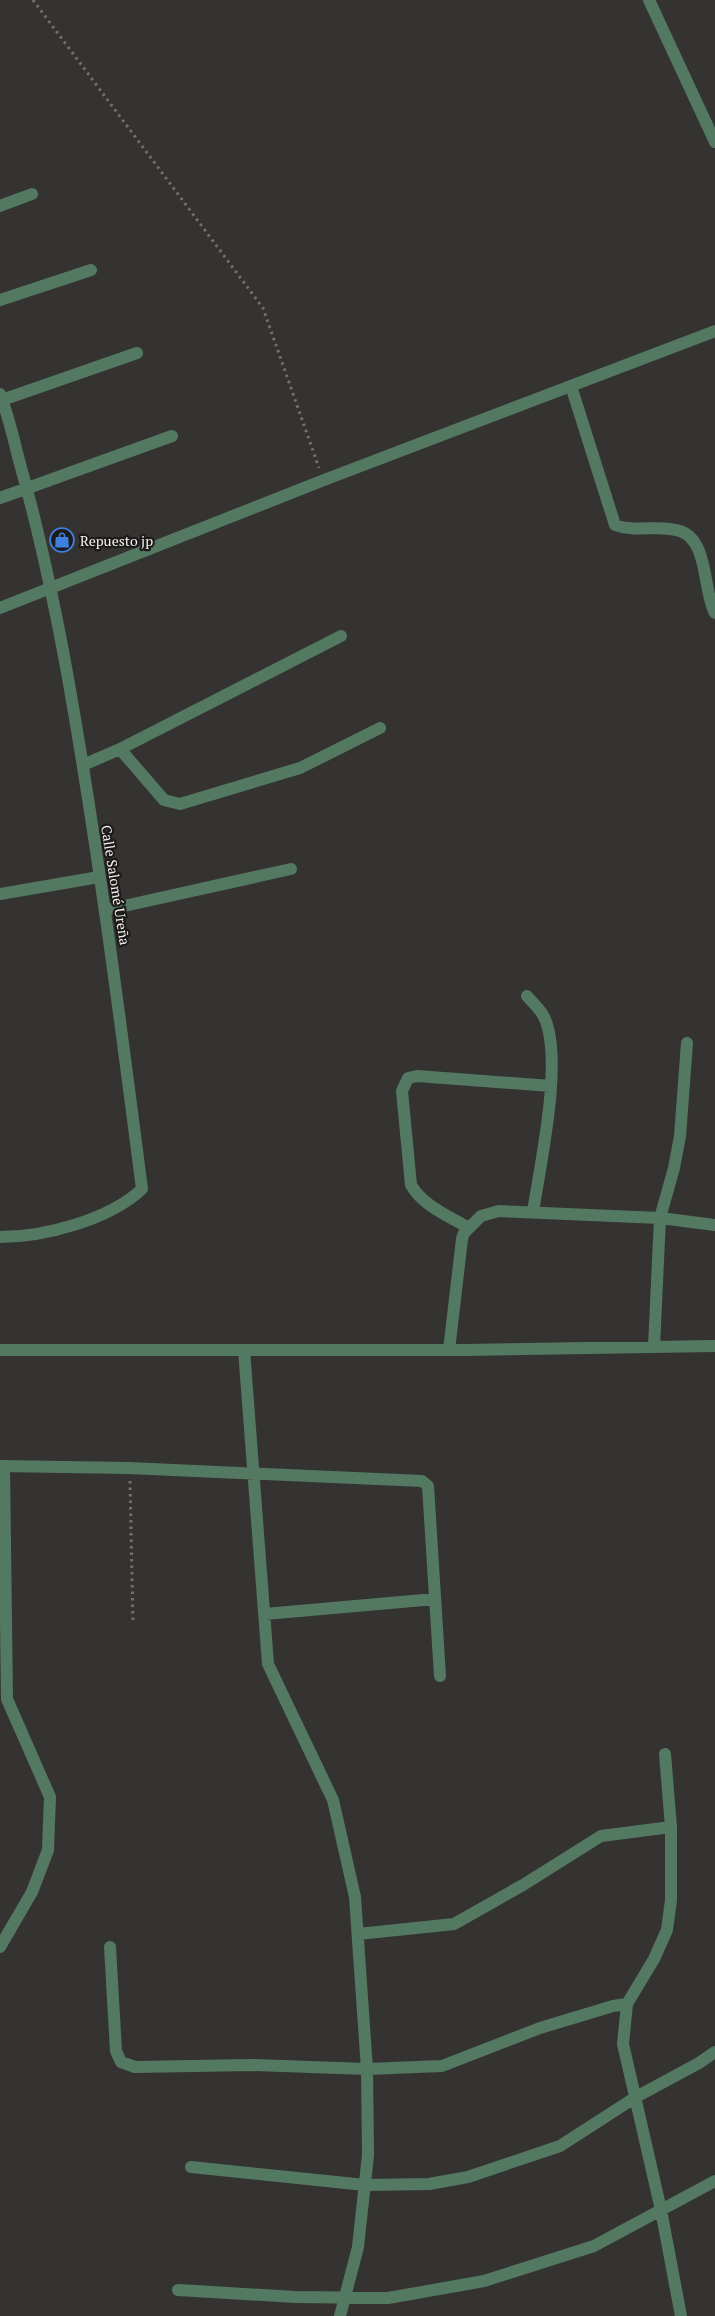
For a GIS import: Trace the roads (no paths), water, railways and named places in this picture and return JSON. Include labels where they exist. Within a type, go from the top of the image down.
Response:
[{"type":"street","points":[[649,0],[715,142]]},
{"type":"street","points":[[0,206],[32,194]]},
{"type":"street","points":[[0,300],[91,270]]},
{"type":"street","points":[[0,608],[324,480],[715,331]]},
{"type":"street","points":[[1,397],[137,352]]},
{"type":"street","points":[[571,386],[615,525],[627,530],[654,529],[679,531],[689,536],[709,566],[715,615]]},
{"type":"street","name":"Calle Salomé Ureña","points":[[0,1237],[26,1237],[98,1216],[133,1197],[142,1189],[106,910],[99,877],[84,765],[52,587],[27,488],[1,397]]},
{"type":"street","points":[[0,498],[172,436]]},
{"type":"street","points":[[84,765],[120,749],[341,636]]},
{"type":"street","points":[[120,749],[164,800],[180,804],[300,768],[380,728]]},
{"type":"street","points":[[106,910],[290,869]]},
{"type":"street","points":[[0,894],[99,877]]},
{"type":"street","points":[[527,996],[544,1016],[549,1036],[551,1086],[533,1212]]},
{"type":"street","points":[[654,1347],[660,1218],[674,1168],[680,1136],[687,1043]]},
{"type":"street","points":[[469,1228],[430,1205],[415,1193],[411,1185],[402,1091],[404,1084],[408,1078],[417,1076],[551,1086]]},
{"type":"street","points":[[449,1350],[462,1239],[469,1228],[481,1216],[499,1211],[533,1212],[660,1218],[715,1225]]},
{"type":"street","points":[[0,1350],[449,1350],[715,1346]]},
{"type":"street","points":[[244,1350],[268,1664],[332,1800],[355,1897],[367,2069],[368,2155],[358,2247],[340,2316]]},
{"type":"street","points":[[0,1947],[32,1892],[48,1850],[50,1797],[3,1700],[2,1466],[254,1472],[422,1481],[428,1486],[440,1676]]},
{"type":"street","points":[[265,1614],[435,1599]]},
{"type":"street","points":[[665,1754],[671,1827],[671,1900],[667,1930],[654,1959],[627,2004],[623,2044],[661,2210],[681,2316]]},
{"type":"street","points":[[358,1934],[454,1924],[523,1885],[600,1836],[671,1827]]},
{"type":"street","points":[[110,1947],[116,2051],[121,2062],[135,2067],[251,2065],[367,2069],[442,2066],[540,2028],[613,2006],[627,2004]]},
{"type":"street","points":[[191,2167],[365,2185],[429,2184],[477,2174],[560,2146],[636,2097],[699,2064],[715,2052]]},
{"type":"street","points":[[178,2290],[344,2298],[388,2298],[484,2280],[594,2246],[715,2182]]},
{"type":"place","name":"Repuesto jp","points":[[62,540]]}]
